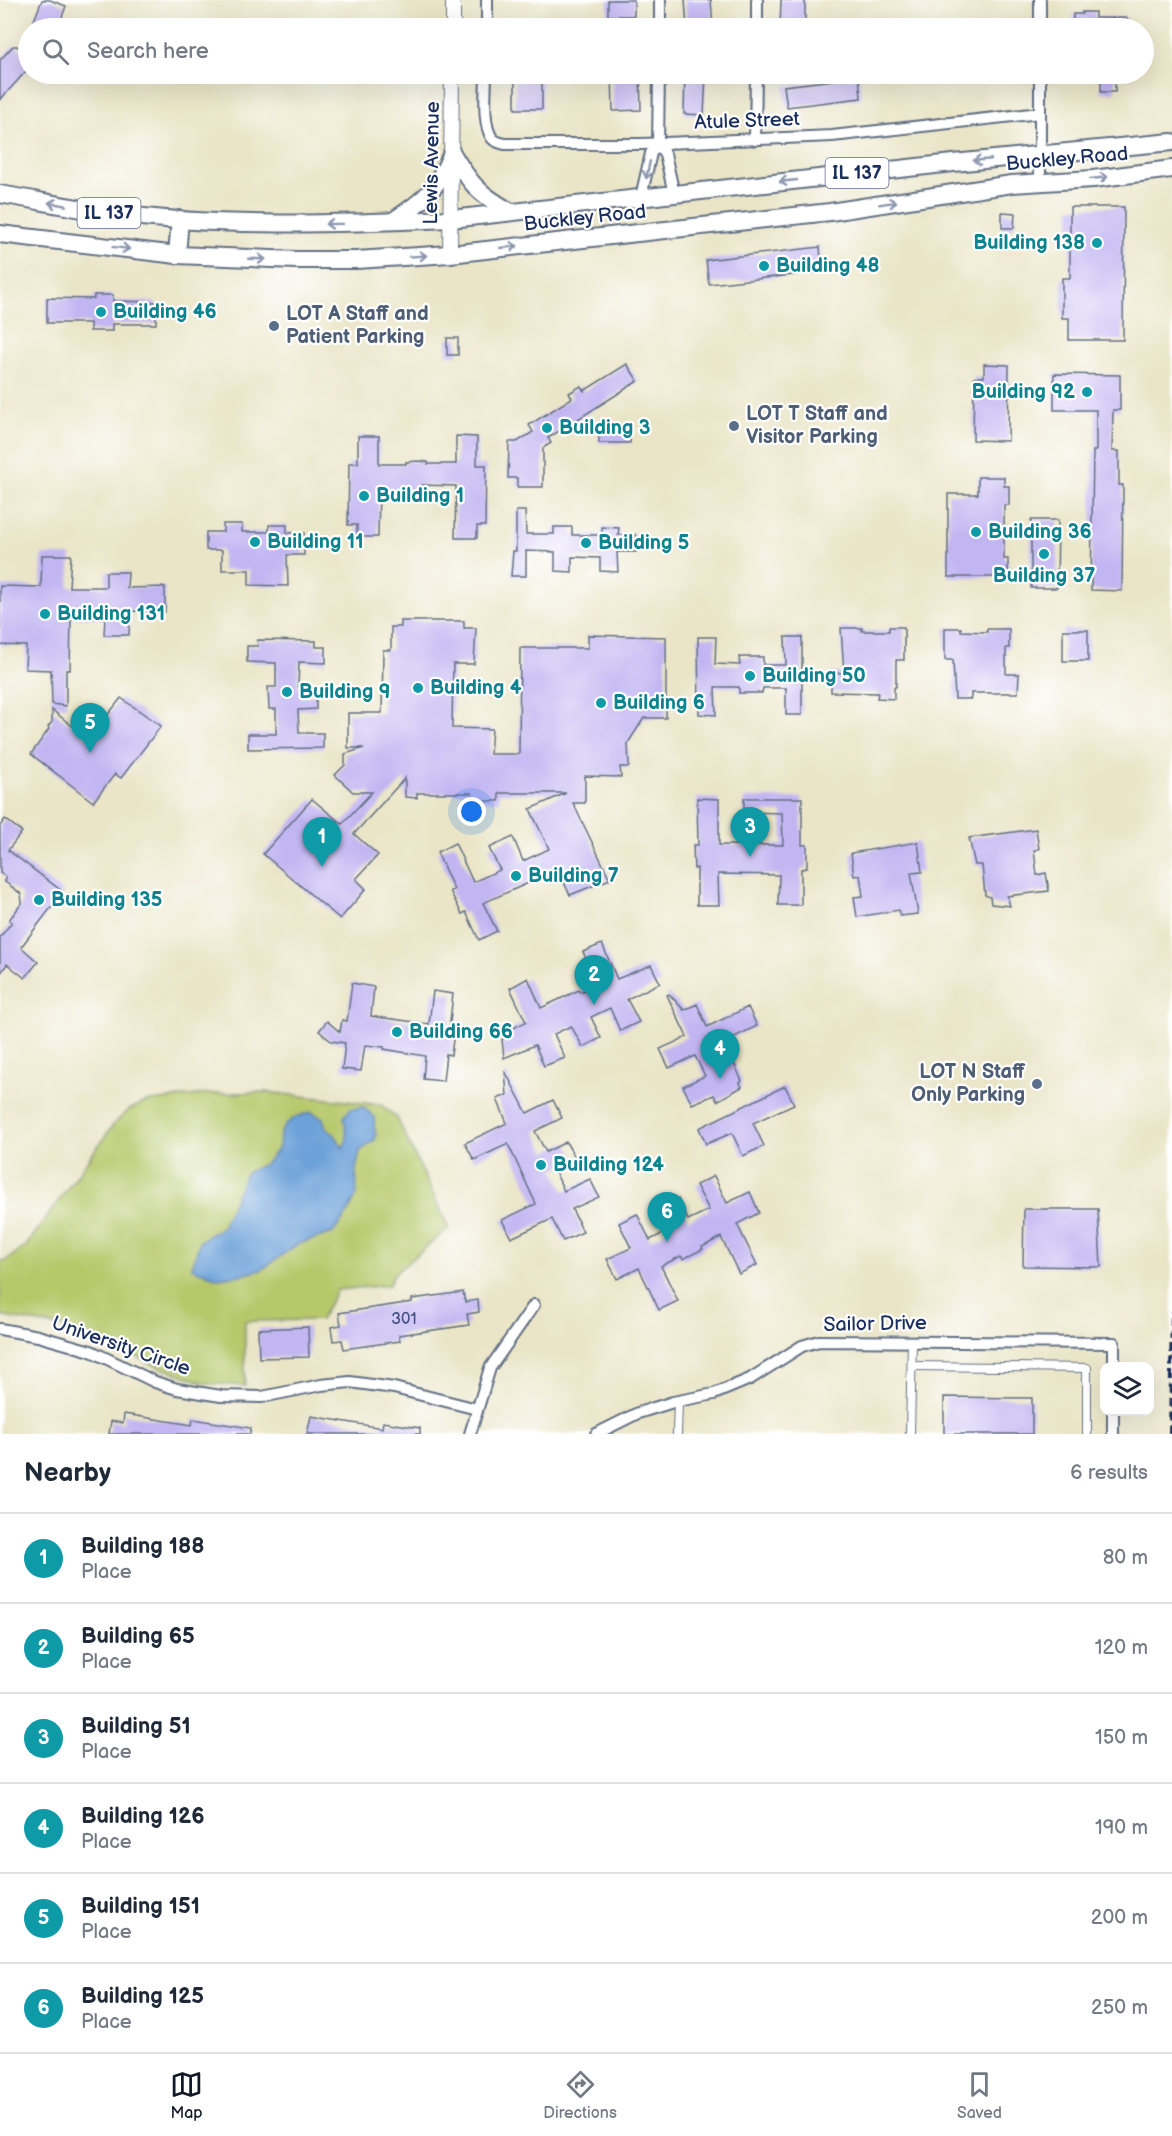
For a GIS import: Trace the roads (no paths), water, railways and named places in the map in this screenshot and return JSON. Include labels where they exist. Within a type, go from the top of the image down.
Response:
[{"type":"highway","name":"Buckley Road","points":[[0,194],[108,213],[180,219],[290,224],[392,222],[451,219],[952,163],[1172,142]]},
{"type":"highway","points":[[452,153],[467,179],[477,190],[511,212]]},
{"type":"highway","points":[[392,222],[421,202],[431,192],[442,178],[452,153]]},
{"type":"highway","name":"Buckley Road","points":[[0,234],[177,255],[356,260],[450,254],[830,212],[1012,184],[1093,179],[1172,169]]},
{"type":"highway","points":[[177,255],[180,219]]},
{"type":"main road","points":[[453,0],[453,18]]},
{"type":"main road","name":"Lewis Avenue","points":[[450,254],[452,84]]},
{"type":"street","points":[[487,0],[487,18]]},
{"type":"street","points":[[660,0],[660,18]]},
{"type":"street","points":[[757,0],[757,18]]},
{"type":"street","points":[[1040,0],[1040,18]]},
{"type":"street","name":"Atule Street","points":[[486,84],[487,124],[491,137],[496,142],[506,144],[658,144],[832,136],[1040,113]]},
{"type":"street","points":[[659,84],[658,144],[665,154],[674,194]]},
{"type":"street","points":[[755,140],[756,84]]},
{"type":"street","points":[[1040,84],[1040,182]]},
{"type":"street","points":[[641,197],[651,153],[658,144]]},
{"type":"street","points":[[470,1434],[490,1368],[534,1305]]},
{"type":"street","name":"University Circle","points":[[0,1329],[38,1336],[91,1351],[155,1382],[177,1389],[221,1396],[262,1397],[321,1385],[350,1382],[394,1388],[477,1409]]},
{"type":"street","name":"Sailor Drive","points":[[597,1434],[638,1413],[678,1401],[714,1394],[750,1379],[802,1346],[819,1341],[1114,1343],[1114,1362]]},
{"type":"street","points":[[910,1434],[912,1341]]},
{"type":"street","points":[[912,1366],[1087,1368],[1087,1434]]},
{"type":"street","points":[[677,1434],[678,1401]]},
{"type":"street","points":[[1113,1416],[1113,1434]]},
{"type":"water","points":[[363,1107],[375,1117],[375,1140],[360,1151],[356,1169],[357,1194],[348,1213],[333,1233],[298,1244],[261,1270],[241,1275],[218,1278],[192,1268],[200,1241],[222,1227],[246,1173],[266,1163],[273,1155],[279,1147],[280,1134],[286,1124],[296,1117],[311,1112],[323,1118],[326,1128],[335,1135],[343,1148],[347,1139],[344,1117],[350,1109]]},
{"type":"railway","points":[[1170,1434],[1172,1311]]},
{"type":"place","name":"Building 138","points":[[1097,243]]},
{"type":"place","name":"Building 48","points":[[764,266]]},
{"type":"place","name":"Building 46","points":[[101,312]]},
{"type":"place","name":"LOT A Staff and Patient Parking","points":[[274,326]]},
{"type":"place","name":"Building 92","points":[[1087,392]]},
{"type":"place","name":"LOT T Staff and Visitor Parking","points":[[734,426]]},
{"type":"place","name":"Building 3","points":[[547,428]]},
{"type":"place","name":"Building 1","points":[[364,496]]},
{"type":"place","name":"Building 36","points":[[976,532]]},
{"type":"place","name":"Building 11","points":[[255,542]]},
{"type":"place","name":"Building 5","points":[[586,543]]},
{"type":"place","name":"Building 37","points":[[1044,554]]},
{"type":"place","name":"Building 131","points":[[45,614]]},
{"type":"place","name":"Building 50","points":[[750,676]]},
{"type":"place","name":"Building 4","points":[[418,688]]},
{"type":"place","name":"Building 9","points":[[287,692]]},
{"type":"place","name":"Building 6","points":[[601,703]]},
{"type":"place","name":"Building 151","points":[[90,753]]},
{"type":"place","name":"Building 51","points":[[750,857]]},
{"type":"place","name":"Building 188","points":[[322,867]]},
{"type":"place","name":"Building 7","points":[[516,876]]},
{"type":"place","name":"Building 135","points":[[39,900]]},
{"type":"place","name":"Building 65","points":[[594,1005]]},
{"type":"place","name":"Building 66","points":[[397,1032]]},
{"type":"place","name":"Building 126","points":[[720,1079]]},
{"type":"place","name":"LOT N Staff Only Parking","points":[[1037,1084]]},
{"type":"place","name":"Building 124","points":[[541,1165]]},
{"type":"place","name":"Building 125","points":[[667,1242]]}]
